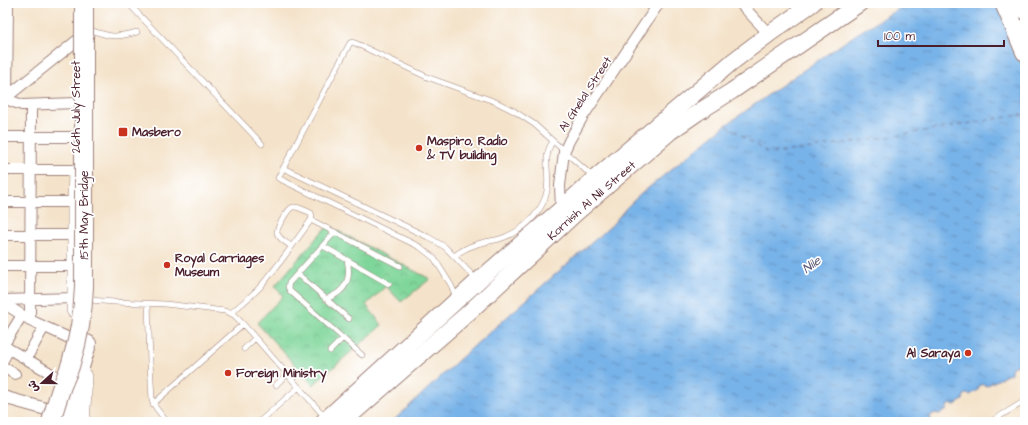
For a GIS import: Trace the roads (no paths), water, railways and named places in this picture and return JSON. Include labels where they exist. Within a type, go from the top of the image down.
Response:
[{"type":"highway","name":"15th May Bridge","points":[[54,419],[55,406],[75,350],[83,303],[84,3]]},
{"type":"highway","name":"Kornish Al Nil Street","points":[[325,420],[457,299],[595,178],[732,62],[813,3]]},
{"type":"highway","points":[[697,113],[710,97],[729,80],[774,51],[842,3]]},
{"type":"highway","name":"Kornish Al Nil Street","points":[[343,422],[467,314],[576,213],[671,131],[860,3]]},
{"type":"highway","points":[[1004,3],[1025,52]]},
{"type":"highway","points":[[1022,3],[1025,10]]},
{"type":"highway","points":[[54,419],[71,354],[73,316]]},
{"type":"highway","points":[[54,419],[76,386],[87,344]]},
{"type":"main road","name":"26th July Street","points":[[54,419],[57,377],[69,338],[75,298],[74,235],[76,170],[76,3]]},
{"type":"main road","name":"26th July Street","points":[[82,422],[90,300],[90,3]]},
{"type":"street","points":[[4,96],[8,3]]},
{"type":"street","name":"Al Ghelal Street","points":[[561,209],[560,186],[564,152],[582,118],[660,3]]},
{"type":"street","points":[[740,3],[769,34]]},
{"type":"street","points":[[4,96],[90,30]]},
{"type":"street","points":[[4,96],[22,105],[76,103]]},
{"type":"street","points":[[3,360],[5,347],[26,318],[30,299],[31,105]]},
{"type":"street","points":[[3,137],[76,137]]},
{"type":"street","points":[[3,170],[76,170]]},
{"type":"street","points":[[3,202],[75,202]]},
{"type":"street","points":[[3,235],[74,235]]},
{"type":"street","points":[[3,266],[74,266]]},
{"type":"street","points":[[3,302],[30,299],[75,298]]},
{"type":"street","points":[[3,302],[26,318],[69,338]]},
{"type":"street","points":[[26,359],[44,327]]},
{"type":"street","points":[[5,347],[57,377]]},
{"type":"street","points":[[3,367],[15,374]]},
{"type":"street","points":[[3,397],[54,419]]},
{"type":"street","points":[[3,406],[54,419]]},
{"type":"lane","points":[[128,3],[262,144]]},
{"type":"lane","points":[[90,30],[106,36],[118,36],[137,32]]},
{"type":"lane","points":[[457,299],[451,285],[434,258],[420,247],[278,178],[350,43],[352,42],[427,77],[496,102],[534,124],[595,178]]},
{"type":"lane","points":[[454,256],[476,244],[505,237],[527,224],[534,216],[546,198],[548,186],[547,152],[553,141]]},
{"type":"lane","points":[[283,168],[428,237],[445,247],[478,281]]},
{"type":"lane","points":[[231,313],[261,286],[311,220],[311,213],[297,207],[292,207],[288,210],[277,234],[291,246]]},
{"type":"lane","points":[[311,220],[400,266]]},
{"type":"lane","points":[[335,232],[289,283],[288,287],[362,355]]},
{"type":"lane","points":[[323,246],[388,284]]},
{"type":"lane","points":[[326,299],[334,296],[346,285],[349,278],[347,260]]},
{"type":"lane","points":[[298,274],[349,319]]},
{"type":"lane","points":[[90,300],[165,304],[231,313],[243,324],[299,387],[325,420]]},
{"type":"lane","points":[[148,304],[152,400],[153,404],[167,422]]},
{"type":"lane","points":[[153,404],[243,324]]},
{"type":"lane","points":[[244,349],[255,338]]},
{"type":"lane","points":[[330,351],[343,338]]},
{"type":"lane","points":[[276,385],[287,374]]},
{"type":"lane","points":[[259,422],[299,387]]},
{"type":"lane","points":[[990,422],[1025,401]]},
{"type":"water","name":"Nile","points":[[908,3],[1025,3],[1025,364],[1020,367],[1016,365],[1011,368],[1011,373],[986,386],[983,384],[979,386],[978,390],[970,395],[964,395],[963,400],[955,405],[951,404],[947,406],[947,410],[930,416],[931,420],[927,422],[392,422],[465,354],[612,225],[627,207],[642,193],[726,125],[782,85],[858,33]]},
{"type":"place","name":"Masbero","points":[[123,132]]},
{"type":"place","name":"Maspiro, Radio & TV building","points":[[419,148]]},
{"type":"place","name":"Royal Carriages Museum","points":[[167,265]]},
{"type":"place","name":"Al Saraya","points":[[968,353]]},
{"type":"place","name":"Foreign Ministry","points":[[228,373]]}]
